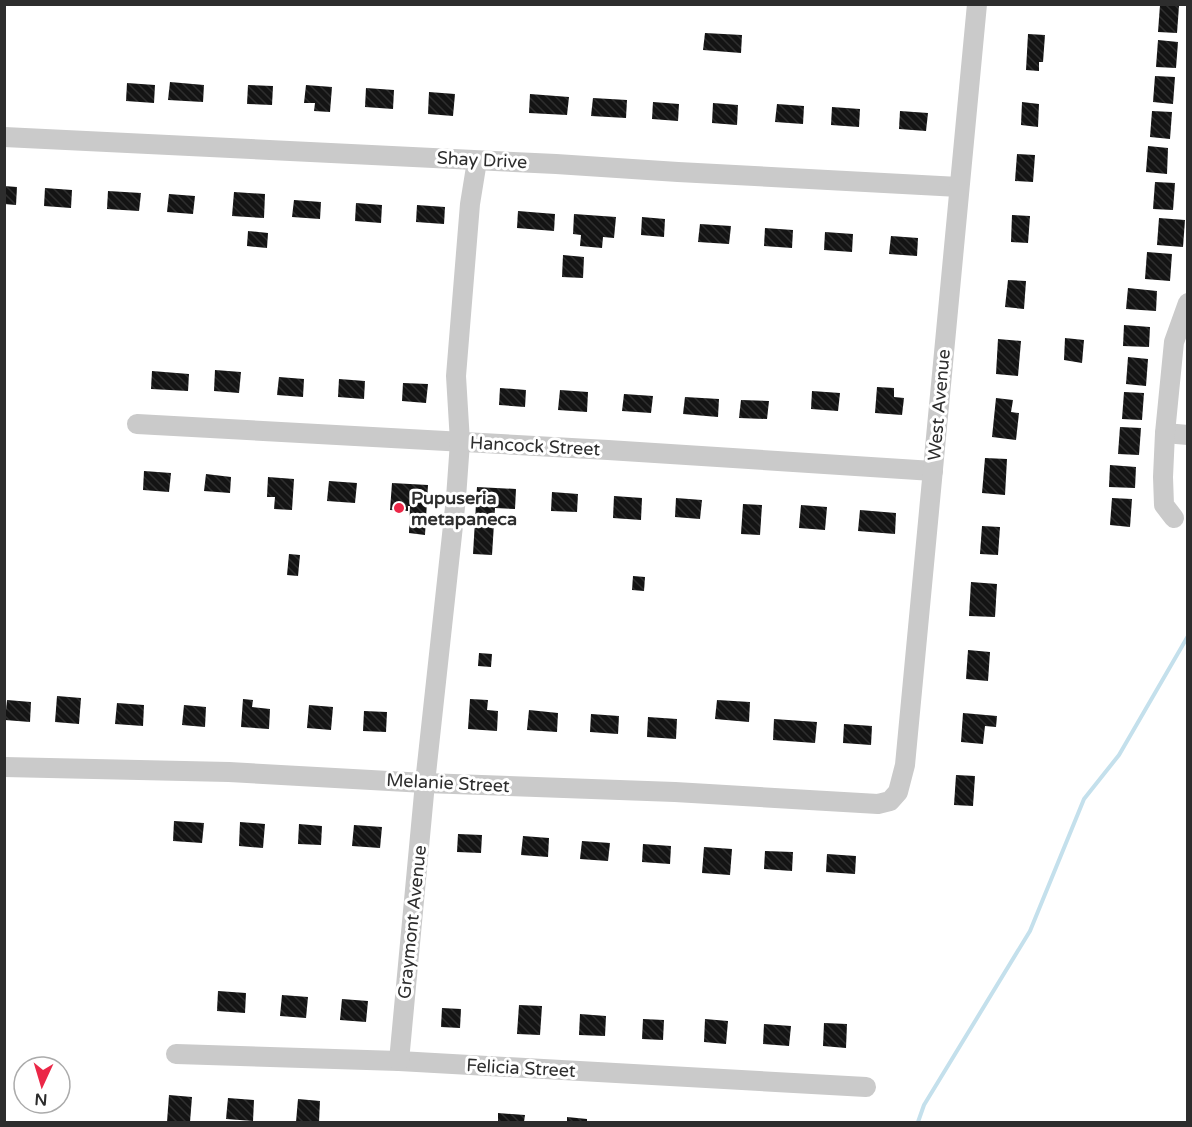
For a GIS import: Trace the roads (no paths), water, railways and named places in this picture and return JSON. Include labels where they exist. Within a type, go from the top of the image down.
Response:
[{"type":"street","name":"West Avenue","points":[[890,801],[898,792],[905,765],[977,4]]},
{"type":"street","name":"Shay Drive","points":[[4,137],[556,164],[959,188]]},
{"type":"street","name":"Graymont Avenue","points":[[399,1061],[425,783],[456,498],[460,442],[456,376],[470,204],[477,160]]},
{"type":"street","points":[[1174,518],[1164,505],[1165,434],[1174,342],[1188,303]]},
{"type":"street","name":"Hancock Street","points":[[137,424],[933,471]]},
{"type":"street","points":[[1165,434],[1188,435]]},
{"type":"street","name":"Melanie Street","points":[[4,767],[229,772],[425,783],[675,792],[878,804],[890,801]]},
{"type":"street","name":"Felicia Street","points":[[176,1053],[399,1061],[866,1087]]},
{"type":"waterway","points":[[918,1122],[924,1105],[1030,931],[1084,799],[1119,755],[1188,636]]},
{"type":"place","name":"Pupuseria metapaneca","points":[[399,508]]}]
